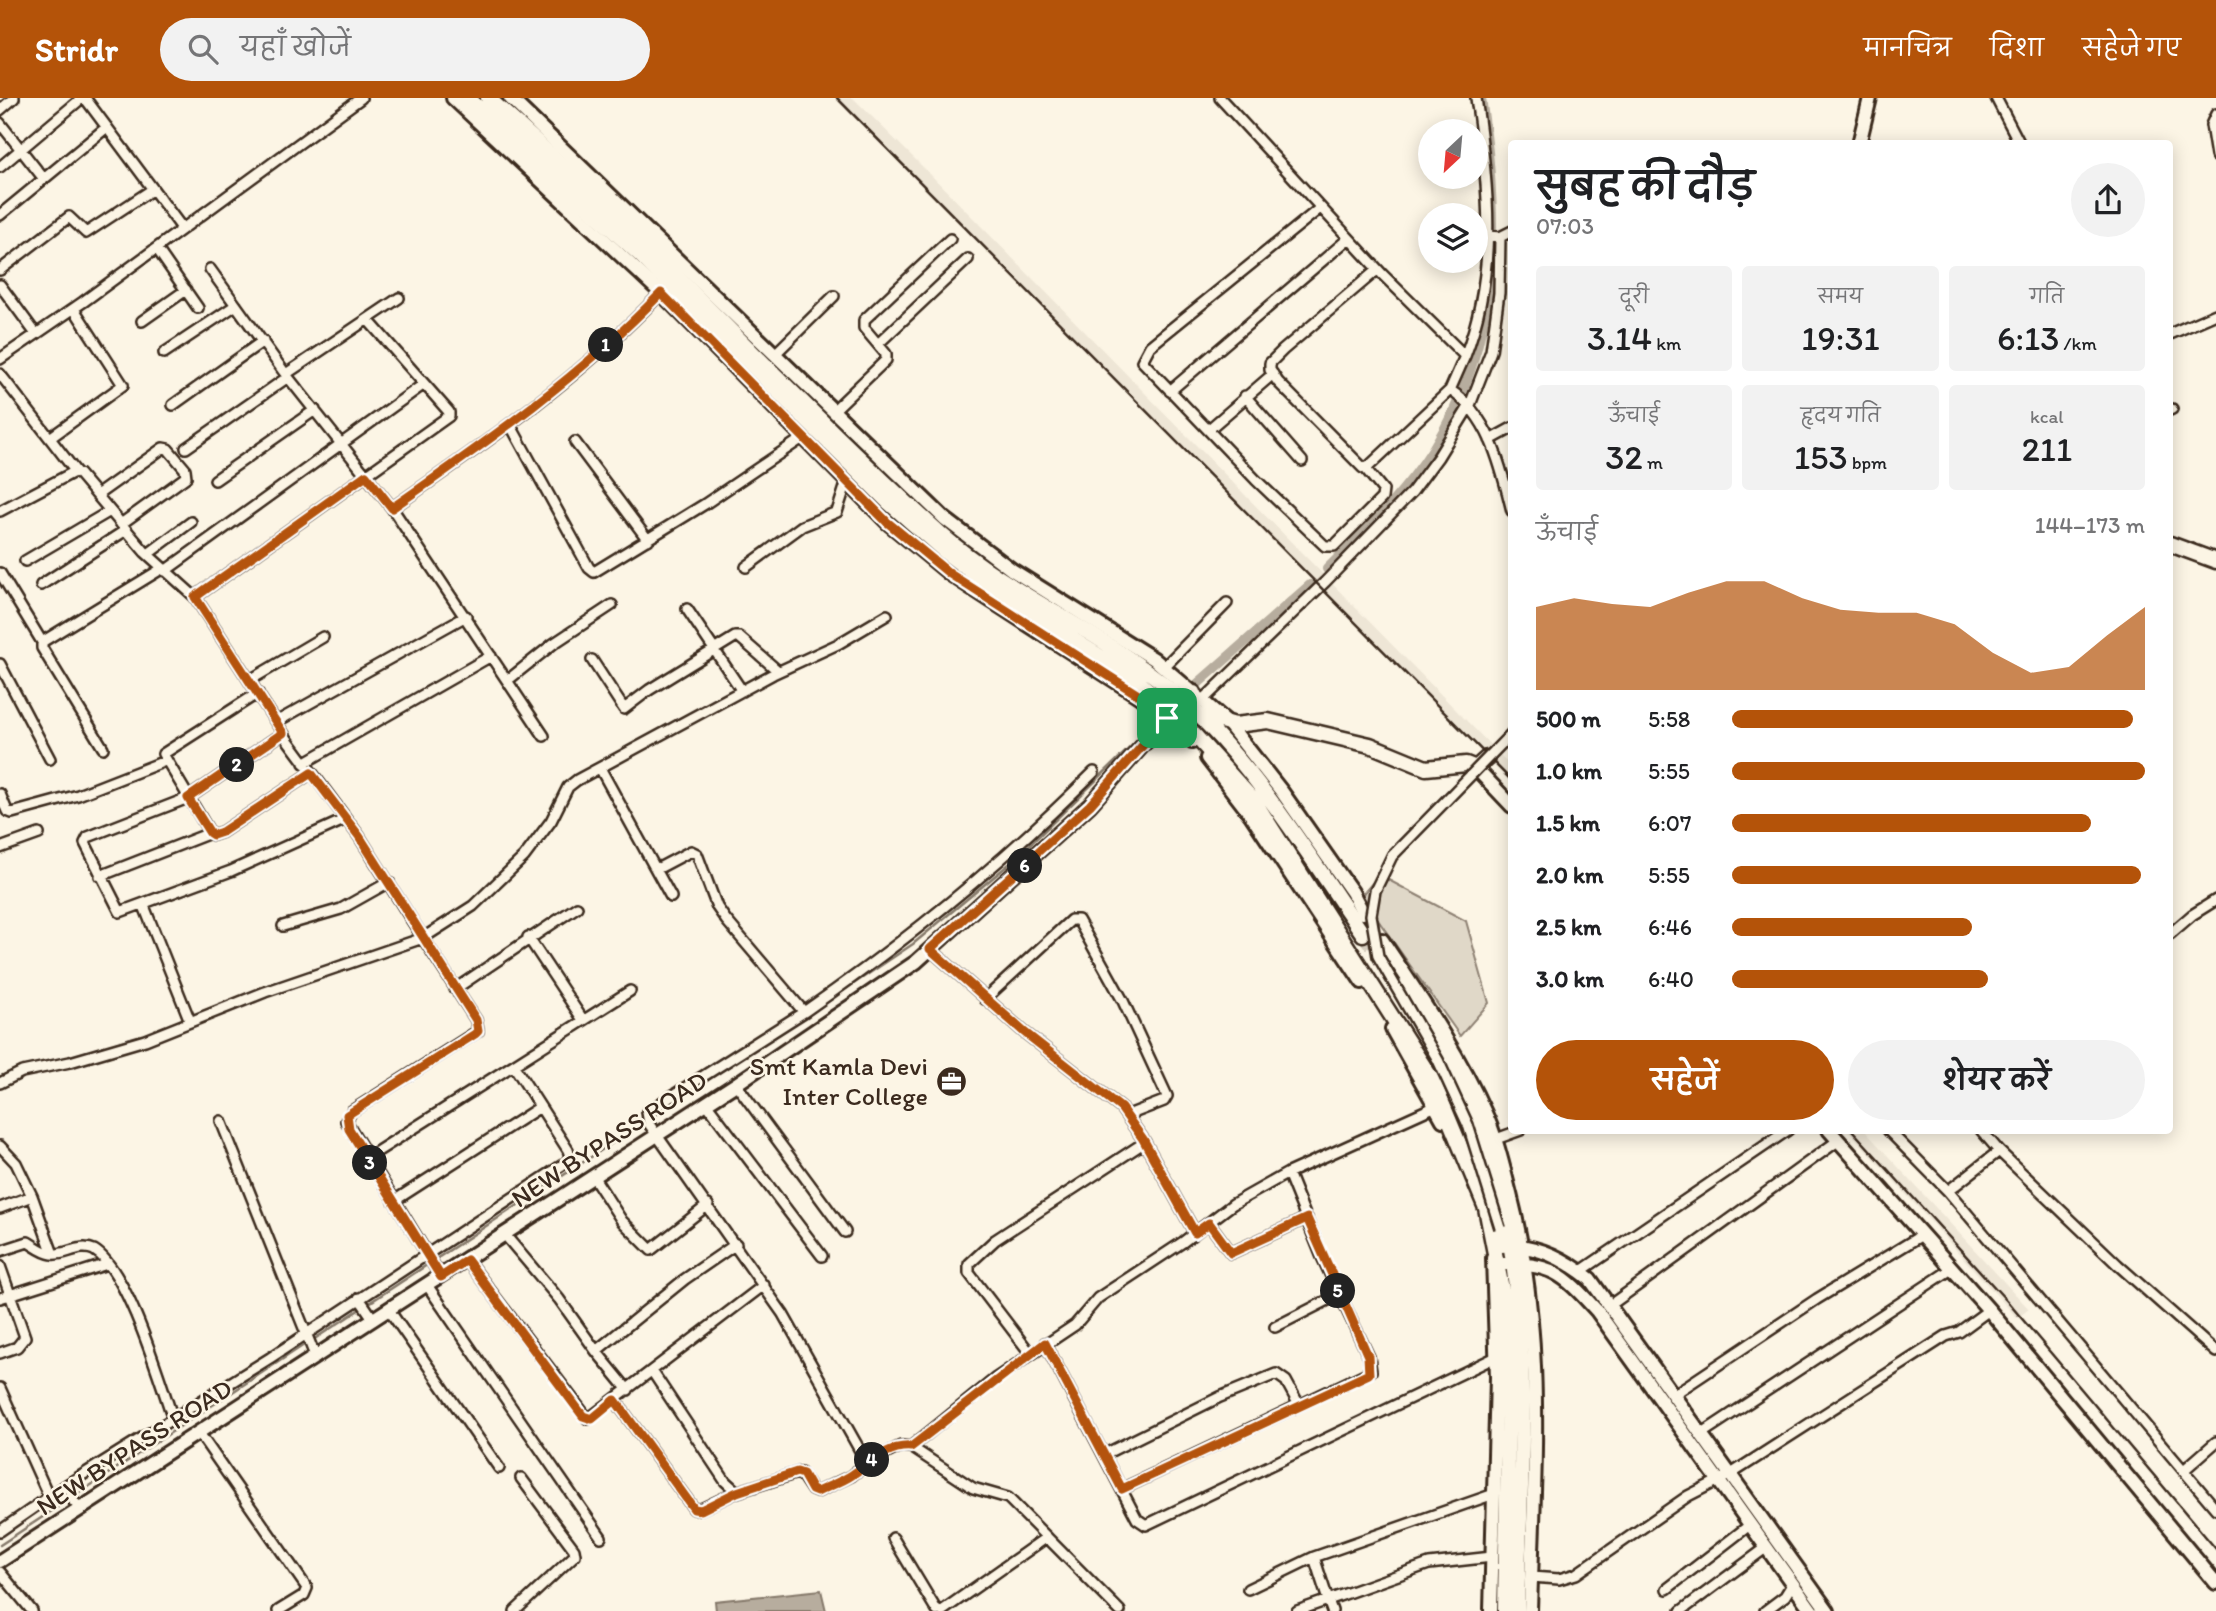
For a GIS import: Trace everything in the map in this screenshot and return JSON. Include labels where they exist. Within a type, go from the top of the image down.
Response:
[{"type":"main road","points":[[453,98],[661,293],[887,522],[950,574],[1140,696],[1187,707],[1240,725],[1268,721],[1292,729],[1370,745],[1426,768],[1465,764],[1476,768],[1508,802]]},
{"type":"main road","points":[[468,98],[640,255],[888,502],[947,554],[1000,594],[1133,677],[1187,707],[1212,764],[1251,815],[1394,1032],[1476,1179]]},
{"type":"main road","points":[[488,98],[628,227],[863,461],[945,537],[998,577],[1151,673],[1187,707],[1266,794],[1363,934]]},
{"type":"main road","points":[[510,98],[910,488],[1012,570],[1164,667],[1187,707],[1255,802],[1391,1010],[1433,1081],[1508,1246],[1520,1263],[1537,1422],[1530,1611]]},
{"type":"main road","points":[[1860,140],[1870,98]]},
{"type":"main road","points":[[2173,545],[2216,561]]},
{"type":"main road","name":"NEW BYPASS ROAD","points":[[0,1561],[73,1497],[199,1433],[311,1344],[366,1308],[389,1310],[441,1277],[593,1177],[651,1125],[706,1103],[930,949],[1048,828],[1090,805],[1187,707]]},
{"type":"main road","points":[[1227,722],[1282,792],[1352,892],[1363,913]]},
{"type":"main road","points":[[1476,768],[1508,739]]},
{"type":"main road","points":[[1382,940],[1440,1028],[1468,1078],[1496,1139],[1508,1246],[1498,1264],[1504,1299],[1509,1376],[1505,1611]]},
{"type":"main road","points":[[1403,987],[1449,1060],[1488,1149],[1509,1225],[1508,1246],[1492,1278],[1496,1357],[1491,1611]]},
{"type":"main road","points":[[1834,1135],[1950,1270],[1989,1310],[2216,1583]]},
{"type":"main road","points":[[1508,1246],[1553,1255],[1581,1271],[1600,1292],[1701,1434],[1751,1524],[1812,1611]]},
{"type":"main road","points":[[1517,1611],[1523,1376],[1520,1263]]},
{"type":"main road","points":[[1498,1264],[1520,1263],[1552,1270],[1565,1278],[1589,1301],[1828,1611]]},
{"type":"main road","points":[[1589,1301],[1600,1292]]},
{"type":"street","points":[[0,110],[14,98]]},
{"type":"street","points":[[0,167],[83,98],[182,228]]},
{"type":"street","points":[[0,359],[157,249],[361,98]]},
{"type":"street","points":[[1220,98],[1377,270],[1465,356]]},
{"type":"street","points":[[1187,707],[1321,587],[1412,492],[1438,457],[1469,404],[1491,351],[1499,293],[1476,98]]},
{"type":"street","points":[[1996,98],[2018,140]]},
{"type":"street","points":[[2216,114],[2211,125],[2216,156]]},
{"type":"street","points":[[0,123],[44,179]]},
{"type":"street","points":[[0,215],[107,127]]},
{"type":"street","points":[[0,270],[69,217],[86,233],[153,189]]},
{"type":"street","points":[[1320,209],[1145,352],[1142,358],[1144,365],[1329,548],[1365,518],[1382,498],[1383,489],[1273,374],[1270,363],[1377,270]]},
{"type":"street","points":[[1494,236],[1508,232]]},
{"type":"street","points":[[1365,468],[1452,391],[1483,299],[1494,236]]},
{"type":"street","points":[[833,411],[884,365],[887,357],[864,328],[864,320],[950,239]]},
{"type":"street","points":[[1170,391],[1348,239]]},
{"type":"street","points":[[157,249],[198,308]]},
{"type":"street","points":[[878,344],[968,259]]},
{"type":"street","points":[[210,269],[287,375],[392,508],[544,736]]},
{"type":"street","points":[[0,285],[36,334]]},
{"type":"street","points":[[142,320],[186,290]]},
{"type":"street","points":[[392,508],[511,426],[637,318],[661,293]]},
{"type":"street","points":[[775,354],[834,296]]},
{"type":"street","points":[[186,448],[399,298]]},
{"type":"street","points":[[164,353],[236,305]]},
{"type":"street","points":[[50,438],[122,385],[74,309]]},
{"type":"street","points":[[2173,333],[2216,314]]},
{"type":"street","points":[[195,597],[449,416],[449,412],[368,320]]},
{"type":"street","points":[[173,405],[263,341]]},
{"type":"street","points":[[0,374],[110,511],[148,554],[195,597],[283,733],[389,882],[476,1020],[478,1031],[347,1115],[349,1129],[441,1277]]},
{"type":"street","points":[[1208,430],[1244,396],[1273,374]]},
{"type":"street","points":[[42,642],[164,570],[424,384]]},
{"type":"street","points":[[1452,391],[1469,404],[1490,440],[1508,498]]},
{"type":"street","points":[[1244,396],[1302,461]]},
{"type":"street","points":[[215,480],[315,410]]},
{"type":"street","points":[[511,426],[591,571],[605,567],[648,540],[804,437]]},
{"type":"street","points":[[1490,440],[1508,430]]},
{"type":"street","points":[[575,442],[648,540]]},
{"type":"street","points":[[41,586],[124,527],[186,477],[185,469],[168,449],[163,448],[97,495]]},
{"type":"street","points":[[0,511],[76,472]]},
{"type":"street","points":[[746,567],[802,526],[837,512],[847,481]]},
{"type":"street","points":[[25,561],[110,511]]},
{"type":"street","points":[[148,554],[191,522]]},
{"type":"street","points":[[0,573],[103,748]]},
{"type":"street","points":[[1164,667],[1227,603]]},
{"type":"street","points":[[508,680],[553,644],[612,605]]},
{"type":"street","points":[[687,609],[743,691]]},
{"type":"street","points":[[0,1083],[22,1072],[132,1044],[423,938],[473,906],[498,883],[531,848],[551,821],[568,787],[778,671],[838,644],[887,615]]},
{"type":"street","points":[[276,722],[466,616]]},
{"type":"street","points":[[250,680],[323,637]]},
{"type":"street","points":[[592,660],[624,709],[714,649],[739,637],[778,671]]},
{"type":"street","points":[[304,763],[409,706],[491,656]]},
{"type":"street","points":[[0,664],[50,759]]},
{"type":"street","points":[[210,833],[164,761],[163,754],[258,693]]},
{"type":"street","points":[[283,733],[188,798],[88,837],[85,843],[120,912],[144,906],[305,840],[346,819]]},
{"type":"street","points":[[1508,739],[1392,856],[1375,891],[1371,915],[1378,956],[1438,1060],[1468,1125],[1508,1246]]},
{"type":"street","points":[[0,794],[7,811],[12,813],[78,794],[164,761]]},
{"type":"street","points":[[600,768],[671,897]]},
{"type":"street","points":[[867,1463],[764,1285],[651,1125],[647,1112],[804,1012],[930,921],[1048,828],[1094,772]]},
{"type":"street","points":[[100,876],[210,833],[213,835],[222,832],[311,773]]},
{"type":"street","points":[[0,849],[39,834]]},
{"type":"street","points":[[657,869],[691,851],[697,854],[717,907],[804,1012]]},
{"type":"street","points":[[283,926],[341,909],[389,882]]},
{"type":"street","points":[[2173,931],[2216,900]]},
{"type":"street","points":[[144,906],[190,1021]]},
{"type":"street","points":[[455,989],[528,937],[577,907]]},
{"type":"street","points":[[985,999],[1071,920],[1078,920],[1123,1002],[1167,1096],[1164,1101],[1128,1115]]},
{"type":"street","points":[[528,937],[583,1020]]},
{"type":"street","points":[[930,949],[985,999],[1128,1115],[1146,1142],[1195,1233]]},
{"type":"street","points":[[367,1158],[630,991]]},
{"type":"street","points":[[0,1531],[49,1497],[73,1497],[173,1419],[311,1344],[366,1308],[569,1159],[568,1150],[514,1066]]},
{"type":"street","points":[[736,1084],[845,1232]]},
{"type":"street","points":[[706,1103],[822,1256]]},
{"type":"street","points":[[394,1201],[540,1107]]},
{"type":"street","points":[[911,1447],[1030,1353],[1075,1325],[1098,1298],[1233,1204],[1289,1173],[1436,1107]]},
{"type":"street","points":[[221,1121],[311,1344]]},
{"type":"street","points":[[1496,1139],[1510,1134]]},
{"type":"street","points":[[1581,1271],[1782,1134]]},
{"type":"street","points":[[1892,1134],[1948,1191],[2216,1509]]},
{"type":"street","points":[[1984,1134],[2118,1265],[2216,1352]]},
{"type":"street","points":[[1609,1306],[1834,1135]]},
{"type":"street","points":[[1030,1353],[969,1273],[969,1264],[995,1240],[1146,1142]]},
{"type":"street","points":[[0,1146],[16,1163],[32,1196],[53,1254]]},
{"type":"street","points":[[1948,1191],[1999,1151]]},
{"type":"street","points":[[1122,1489],[1371,1371],[1368,1356],[1289,1173]]},
{"type":"street","points":[[593,1177],[622,1221],[651,1250],[708,1205]]},
{"type":"street","points":[[0,1208],[32,1196]]},
{"type":"street","points":[[1209,1223],[1231,1253],[1307,1218]]},
{"type":"street","points":[[505,1235],[559,1299],[628,1390]]},
{"type":"street","points":[[1673,1395],[1817,1299],[1922,1235]]},
{"type":"street","points":[[0,1251],[47,1236]]},
{"type":"street","points":[[27,1242],[53,1254],[89,1248],[107,1264],[143,1334],[173,1419]]},
{"type":"street","points":[[596,1351],[685,1279],[736,1244]]},
{"type":"street","points":[[467,1260],[583,1416],[592,1419],[764,1285]]},
{"type":"street","points":[[0,1298],[107,1264]]},
{"type":"street","points":[[0,1266],[25,1337],[17,1347],[0,1353]]},
{"type":"street","points":[[1701,1434],[1950,1270]]},
{"type":"street","points":[[427,1285],[601,1537]]},
{"type":"street","points":[[1275,1327],[1340,1294]]},
{"type":"street","points":[[389,1310],[499,1468]]},
{"type":"street","points":[[1531,1577],[1559,1578],[1576,1574],[1649,1521],[1935,1343],[1959,1332],[1989,1310]]},
{"type":"street","points":[[1045,1343],[1105,1454],[1136,1519],[1148,1525],[1496,1357]]},
{"type":"street","points":[[652,1371],[724,1481],[737,1492]]},
{"type":"street","points":[[1105,1454],[1220,1397],[1276,1374],[1286,1381],[1299,1405]]},
{"type":"street","points":[[0,1388],[49,1497]]},
{"type":"street","points":[[615,1400],[694,1509],[701,1510],[737,1492],[800,1472],[812,1490],[817,1492],[851,1476],[867,1463],[901,1446],[911,1447],[973,1488],[1002,1494],[1120,1611]]},
{"type":"street","points":[[199,1433],[307,1588],[304,1595],[278,1611]]},
{"type":"street","points":[[2184,1470],[2216,1442]]},
{"type":"street","points":[[515,1611],[575,1555],[574,1549],[521,1478]]},
{"type":"street","points":[[1248,1589],[1314,1557],[1494,1494]]},
{"type":"street","points":[[1667,1589],[1751,1524]]},
{"type":"street","points":[[893,1538],[939,1611],[1047,1537]]},
{"type":"street","points":[[1681,1611],[1768,1546]]},
{"type":"street","points":[[1314,1557],[1332,1611]]},
{"type":"street","points":[[1297,1611],[1429,1563],[1492,1557]]},
{"type":"street","points":[[0,1572],[32,1611]]},
{"type":"street","points":[[1765,1611],[1786,1596],[1793,1583]]},
{"type":"shaded area","points":[[836,98],[853,98],[925,169],[1508,763],[1508,779]]},
{"type":"shaded area","points":[[1379,875],[1466,921],[1489,1003],[1460,1036],[1361,896]]},
{"type":"shaded area","points":[[1852,1134],[1868,1134],[2029,1309],[2017,1318]]},
{"type":"shaded area","points":[[821,1590],[826,1611],[716,1611],[715,1601]]},
{"type":"waterway","points":[[1327,569],[1383,512],[1422,466],[1455,407],[1472,365],[1490,279],[1492,235],[1491,190],[1481,98]]},
{"type":"waterway","points":[[1195,686],[1310,585]]},
{"type":"waterway","points":[[819,1007],[913,944],[1014,860],[1148,730]]},
{"type":"waterway","points":[[313,1340],[796,1022]]},
{"type":"waterway","points":[[76,1495],[307,1343]]},
{"type":"waterway","points":[[0,1545],[70,1499]]},
{"type":"tunnel","points":[[1363,934],[1403,987]]},
{"type":"railway","points":[[837,98],[1508,777]]},
{"type":"railway","points":[[1856,1134],[2007,1301],[2216,1549]]},
{"type":"place","name":"Smt Kamla Devi Inter College","points":[[951,1081]]},
{"type":"route","points":[[661,293],[887,522],[950,574],[1140,696],[1167,718],[1090,805],[980,907],[930,949],[1024,1032],[1066,1062],[1121,1108],[1132,1120],[1195,1233],[1209,1223],[1228,1253],[1231,1253],[1307,1218],[1368,1356],[1371,1371],[1122,1489],[1045,1343],[996,1378],[911,1447],[901,1446],[874,1458],[851,1476],[817,1492],[808,1485],[803,1474],[797,1472],[737,1492],[701,1510],[694,1509],[615,1400],[592,1419],[583,1416],[467,1260],[441,1277],[349,1129],[347,1115],[352,1111],[478,1031],[476,1020],[359,836],[311,773],[216,835],[210,833],[188,798],[283,733],[195,597],[366,475],[392,508],[509,428],[637,318],[661,293]]}]
